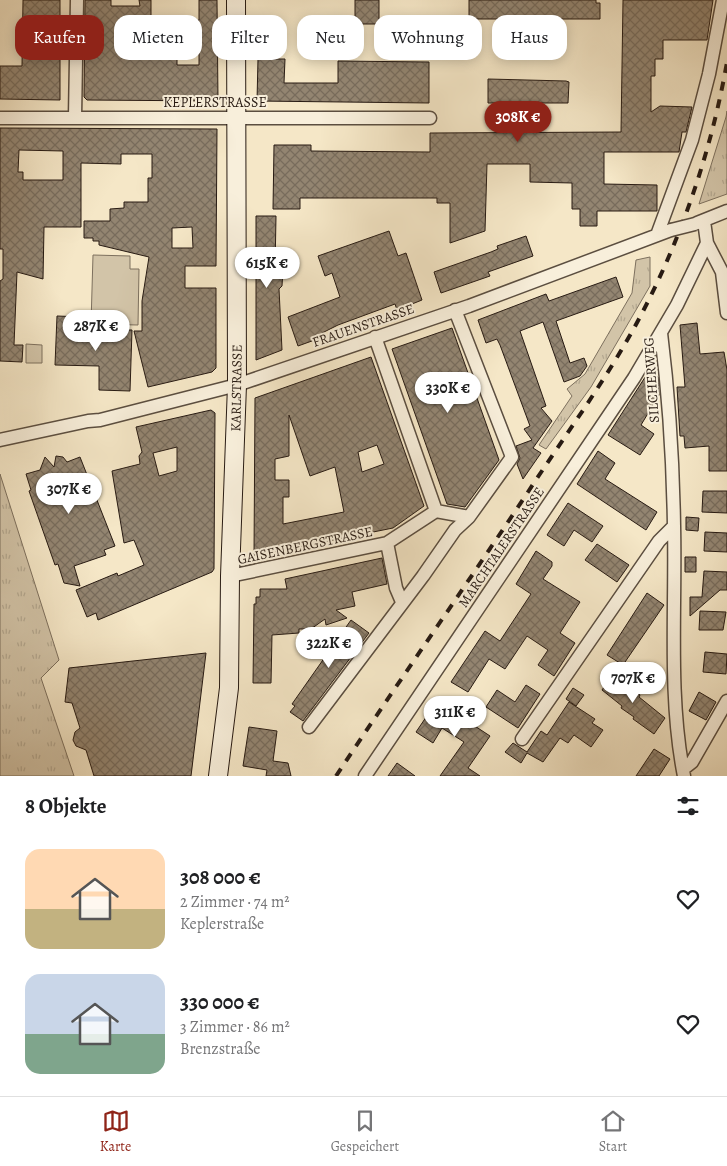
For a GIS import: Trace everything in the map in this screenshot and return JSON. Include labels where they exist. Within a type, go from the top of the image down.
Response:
[{"type":"main road","name":"KARLSTRASSE","points":[[218,776],[229,688],[230,576],[237,385],[236,0]]},
{"type":"street","points":[[75,117],[76,0]]},
{"type":"street","points":[[657,235],[692,140],[709,74],[723,0]]},
{"type":"street","name":"KEPLERSTRASSE","points":[[0,118],[430,118]]},
{"type":"street","name":"FRAUENSTRASSE","points":[[0,440],[100,420],[237,385],[455,310],[671,230],[699,223],[727,211]]},
{"type":"street","points":[[699,223],[707,244],[722,272],[727,313]]},
{"type":"street","name":"SILCHERWEG","points":[[683,772],[677,721],[674,526],[666,372],[660,334],[707,244]]},
{"type":"street","points":[[310,727],[455,530],[469,517],[512,457],[455,310]]},
{"type":"street","name":"MARCHTALERSTRASSE","points":[[366,776],[634,378],[660,334]]},
{"type":"street","points":[[375,337],[436,511],[469,517]]},
{"type":"street","name":"GAISENBERGSTRASSE","points":[[230,576],[387,543],[436,511]]},
{"type":"street","points":[[522,740],[659,541],[674,526]]},
{"type":"street","name":"GAISENBERGSTRASSE","points":[[387,543],[396,588],[402,602]]},
{"type":"street","points":[[683,772],[692,762],[727,701]]},
{"type":"green space","points":[[727,111],[727,194],[699,204],[726,117]]},
{"type":"green space","points":[[93,255],[130,256],[130,269],[139,269],[138,325],[91,324]]},
{"type":"green space","points":[[650,257],[650,286],[591,387],[546,449],[539,445],[572,396],[567,389],[585,374],[632,293],[636,260]]},
{"type":"green space","points":[[26,344],[42,345],[42,363],[26,363]]},
{"type":"green space","points":[[0,474],[59,660],[41,678],[74,776],[0,776]]},
{"type":"building","points":[[23,0],[60,0],[60,15],[23,15]]},
{"type":"building","points":[[85,0],[111,0],[111,6],[140,6],[139,0],[151,0],[151,15],[114,15],[114,60],[177,60],[177,65],[199,65],[199,60],[202,60],[202,15],[199,15],[199,0],[217,0],[217,15],[212,15],[212,60],[218,60],[218,101],[87,100],[84,97],[84,60],[104,60],[104,15],[85,15]]},
{"type":"building","points":[[355,0],[379,0],[379,15],[374,15],[374,24],[364,24],[364,15],[355,15]]},
{"type":"building","points":[[469,0],[596,0],[596,3],[600,3],[600,19],[567,19],[567,15],[492,15],[492,19],[482,19],[482,15],[469,15]]},
{"type":"building","points":[[623,0],[713,0],[707,40],[663,40],[663,59],[655,59],[655,76],[651,76],[651,112],[660,106],[692,107],[686,132],[682,132],[679,152],[604,152],[604,184],[657,185],[657,211],[597,211],[597,226],[580,226],[580,209],[572,209],[572,183],[530,182],[530,164],[487,164],[485,231],[450,243],[450,203],[437,203],[437,198],[300,198],[300,209],[273,209],[274,145],[311,145],[311,151],[430,152],[430,133],[621,132]]},
{"type":"building","points":[[22,60],[60,60],[60,100],[0,99],[0,66],[22,66]]},
{"type":"building","points":[[258,60],[285,60],[284,83],[338,83],[338,61],[429,62],[429,103],[257,101]]},
{"type":"building","points":[[488,79],[566,81],[569,82],[568,103],[488,103]]},
{"type":"building","points":[[0,128],[217,129],[216,266],[185,266],[185,288],[216,288],[216,368],[212,372],[148,387],[134,331],[142,331],[142,301],[149,257],[99,245],[99,241],[93,241],[93,238],[84,238],[84,221],[110,221],[110,209],[124,208],[124,202],[148,202],[148,178],[152,178],[152,154],[121,154],[121,164],[81,163],[81,227],[44,227],[43,279],[17,272],[14,345],[23,345],[22,362],[0,361],[0,281],[3,279],[3,249],[0,249]],"holes":[[[19,150],[63,151],[63,180],[23,180],[23,172],[18,172]],[[192,227],[193,248],[172,248],[172,228]]]},
{"type":"building","points":[[256,216],[276,216],[275,270],[283,270],[282,286],[279,289],[282,350],[256,360]]},
{"type":"building","points":[[389,231],[398,256],[406,253],[422,300],[397,310],[395,304],[338,325],[322,333],[323,337],[298,346],[288,317],[340,297],[332,273],[325,276],[318,256]]},
{"type":"building","points":[[526,236],[533,256],[488,272],[490,276],[441,293],[434,272],[491,252],[498,249],[497,246]]},
{"type":"building","points":[[616,277],[623,297],[556,321],[570,363],[584,358],[587,366],[580,376],[564,382],[543,322],[520,331],[546,406],[541,408],[552,421],[533,448],[541,453],[523,479],[517,464],[520,458],[516,446],[532,440],[524,429],[530,426],[500,345],[497,339],[486,343],[478,320],[546,294],[549,301]]},
{"type":"building","points":[[57,316],[83,317],[83,329],[132,330],[130,391],[99,390],[99,366],[55,365]]},
{"type":"building","points":[[697,323],[700,354],[724,352],[727,370],[727,471],[709,471],[709,446],[685,448],[684,436],[680,436],[677,387],[685,387],[680,325]]},
{"type":"building","points":[[452,328],[499,460],[465,507],[447,504],[392,349]]},
{"type":"building","points":[[371,357],[424,506],[393,528],[254,556],[255,398]],"holes":[[[289,415],[310,476],[335,467],[344,512],[283,524],[283,497],[289,497],[289,480],[275,480],[275,459],[289,456]],[[377,445],[384,464],[362,472],[358,452]]]},
{"type":"building","points":[[649,371],[658,377],[659,395],[641,425],[654,434],[640,455],[608,435]]},
{"type":"building","points":[[211,410],[215,413],[214,569],[212,572],[98,620],[96,613],[87,617],[76,590],[117,573],[118,576],[144,565],[134,540],[124,543],[112,471],[140,464],[139,456],[142,452],[136,427]],"holes":[[[177,447],[177,471],[159,476],[153,453]]]},
{"type":"building","points":[[598,451],[615,463],[605,479],[657,512],[646,530],[577,484]]},
{"type":"building","points":[[56,456],[63,457],[67,462],[80,457],[115,546],[104,550],[106,555],[74,566],[80,586],[64,583],[58,564],[55,565],[29,491],[31,490],[26,474],[40,470],[45,457],[54,467]]},
{"type":"building","points":[[703,491],[727,491],[727,513],[702,512]]},
{"type":"building","points":[[568,503],[603,526],[592,542],[574,530],[564,546],[547,535]]},
{"type":"building","points":[[686,517],[699,518],[698,531],[686,530]]},
{"type":"building","points":[[705,532],[727,533],[727,552],[704,551]]},
{"type":"building","points":[[597,544],[629,565],[617,582],[585,560]]},
{"type":"building","points":[[536,551],[552,562],[552,566],[543,579],[580,602],[560,633],[575,643],[554,676],[538,665],[548,650],[527,636],[505,669],[489,659],[468,692],[451,682],[485,631],[500,641],[531,594],[516,584]]},
{"type":"building","points":[[685,557],[696,557],[696,572],[685,572]]},
{"type":"building","points":[[382,558],[387,584],[352,592],[355,606],[336,610],[347,618],[326,625],[325,619],[311,629],[299,629],[299,633],[272,635],[271,683],[253,683],[254,604],[256,604],[256,597],[260,597],[260,589],[287,589],[285,579]]},
{"type":"building","points":[[704,571],[727,572],[727,590],[720,590],[690,616],[690,597],[702,597]]},
{"type":"building","points":[[647,593],[664,605],[623,665],[607,655]]},
{"type":"building","points":[[700,611],[726,612],[723,630],[699,630]]},
{"type":"building","points":[[351,620],[369,633],[303,721],[290,712],[295,706],[292,704]]},
{"type":"building","points":[[705,652],[727,654],[726,674],[703,672]]},
{"type":"building","points":[[206,653],[191,776],[94,776],[86,750],[76,746],[73,740],[75,732],[80,728],[72,703],[65,702],[69,668]]},
{"type":"building","points":[[613,674],[630,685],[628,687],[640,695],[639,697],[665,718],[654,734],[633,719],[634,717],[621,708],[622,706],[602,690]]},
{"type":"building","points":[[526,685],[540,694],[518,728],[486,707],[497,690],[515,702]]},
{"type":"building","points":[[573,688],[584,695],[576,706],[566,699]]},
{"type":"building","points":[[699,692],[716,702],[706,720],[689,711]]},
{"type":"building","points":[[437,701],[490,736],[468,768],[480,776],[440,776],[464,742],[442,728],[433,743],[416,732]]},
{"type":"building","points":[[569,702],[595,719],[592,723],[603,730],[591,747],[574,735],[568,743],[560,738],[543,762],[527,753],[521,763],[505,752],[513,743],[527,752],[541,731],[547,735]]},
{"type":"building","points":[[249,727],[277,731],[273,761],[288,763],[291,776],[266,776],[267,770],[243,766]]},
{"type":"building","points":[[654,749],[670,759],[659,776],[636,776]]},
{"type":"building","points":[[397,763],[415,776],[388,776]]},
{"type":"railway","points":[[336,776],[590,400],[625,344],[660,277],[675,243],[711,135],[727,62]]}]
